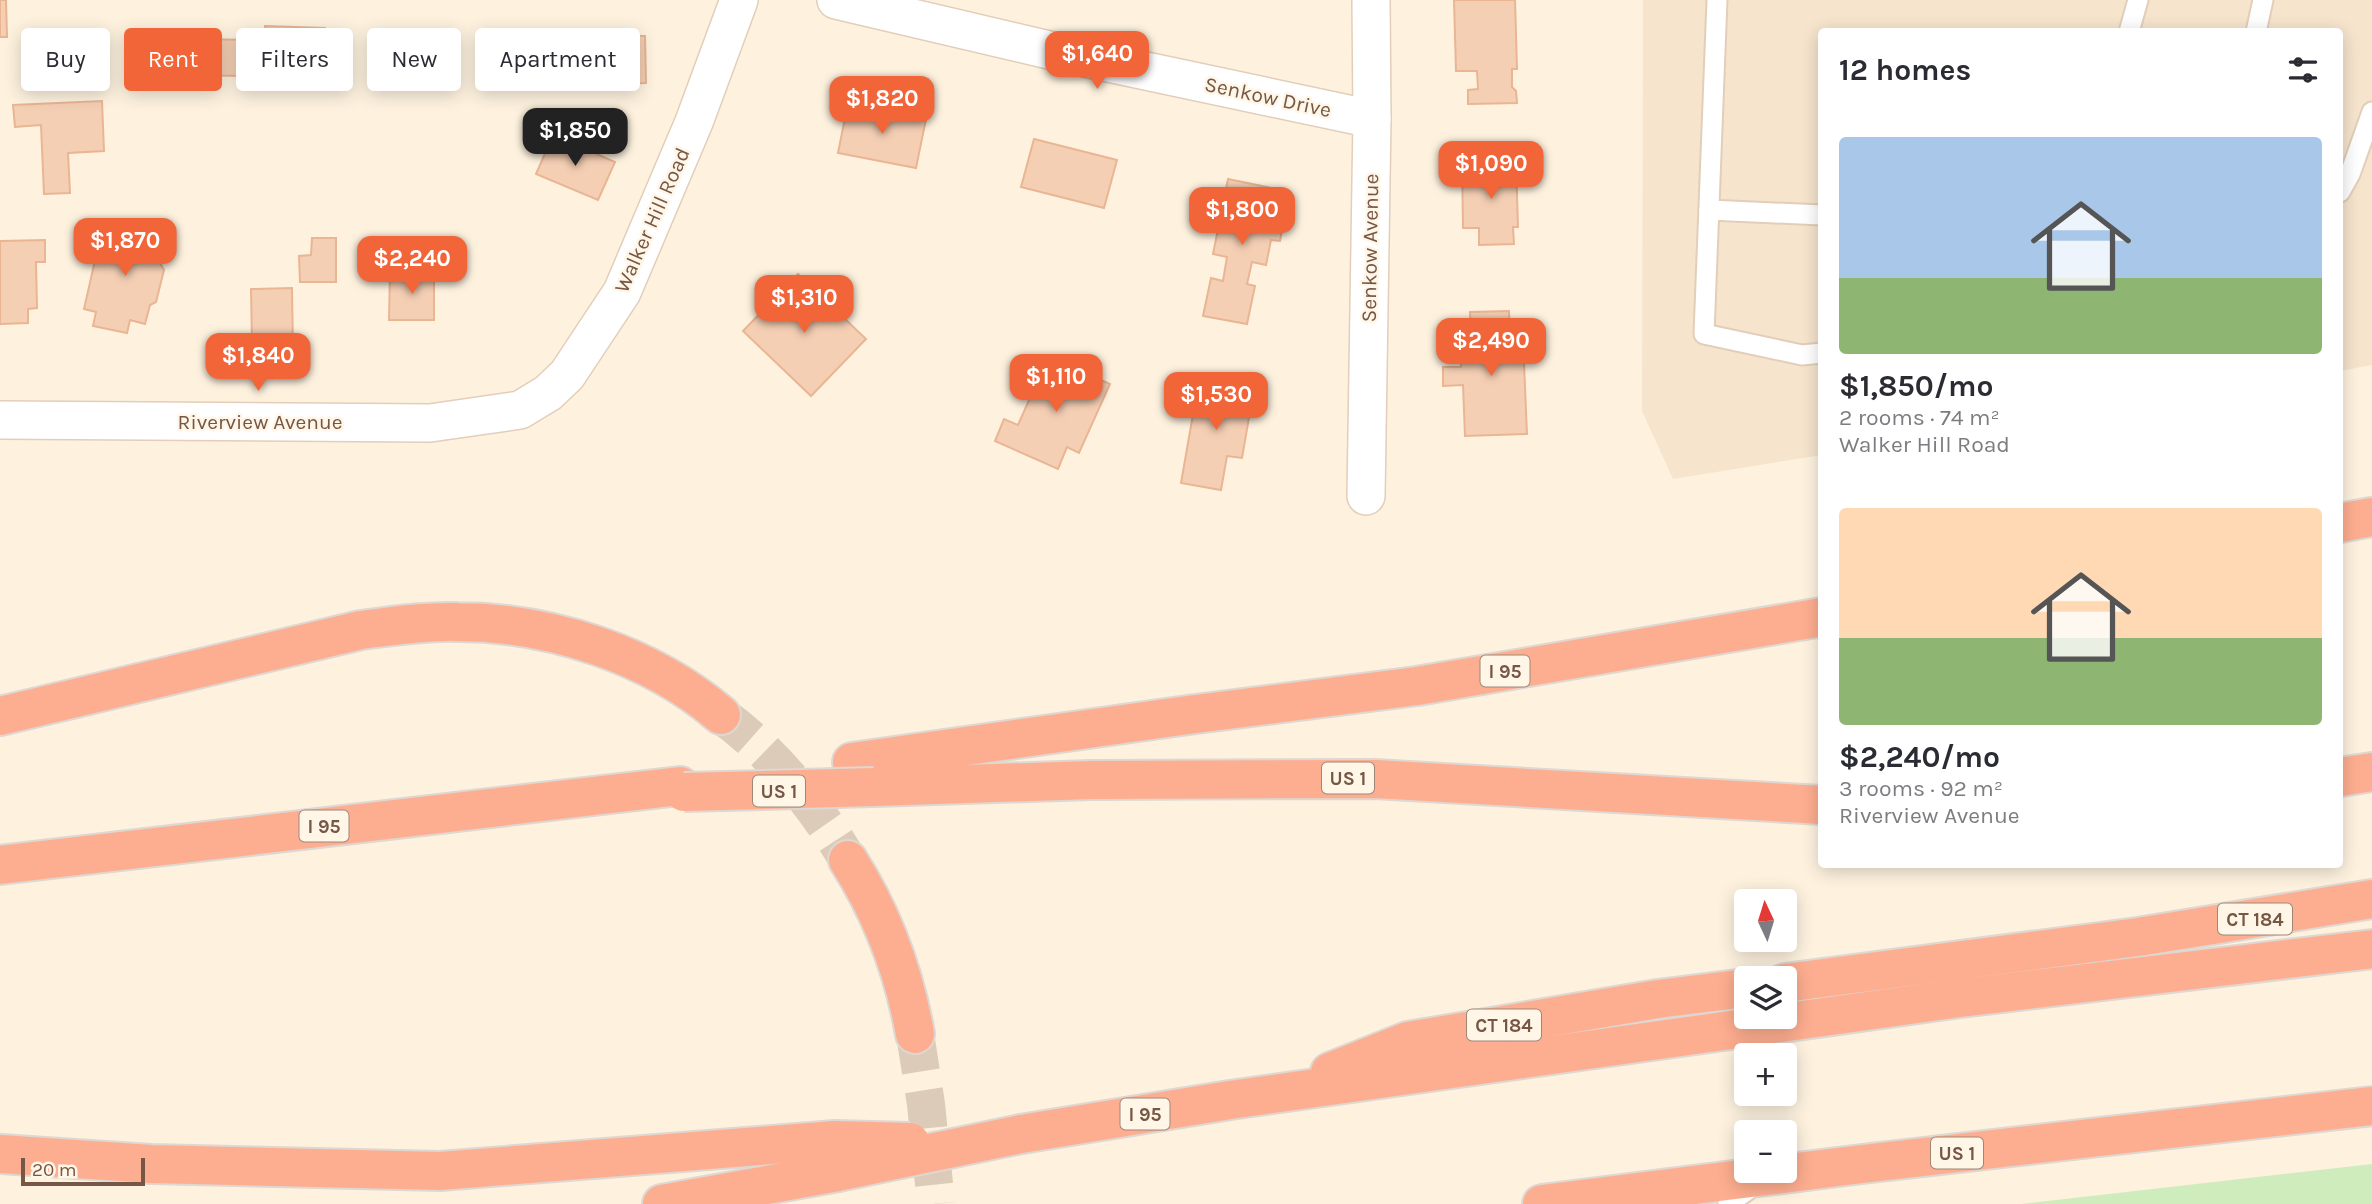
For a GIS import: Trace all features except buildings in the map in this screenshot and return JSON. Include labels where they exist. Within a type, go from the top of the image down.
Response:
[{"type":"highway","points":[[2343,522],[2372,517]]},
{"type":"highway","name":"I 95","points":[[863,775],[1188,715],[1417,686],[1818,618]]},
{"type":"highway","points":[[0,716],[337,635],[421,623],[458,622],[524,628],[613,653],[674,682],[721,715]]},
{"type":"highway","points":[[2343,777],[2372,772]]},
{"type":"highway","name":"US 1","points":[[671,790],[863,775],[1104,780],[1375,779],[1818,805]]},
{"type":"highway","name":"I 95","points":[[0,864],[186,841],[671,790]]},
{"type":"highway","points":[[848,860],[887,937],[905,989],[915,1034]]},
{"type":"highway","name":"CT 184","points":[[1797,981],[2138,937],[2372,898]]},
{"type":"highway","name":"I 95","points":[[662,1204],[836,1156],[970,1145],[1021,1134],[1269,1096],[1960,998],[2372,949]]},
{"type":"highway","name":"CT 184","points":[[1269,1096],[1408,1041],[1658,999],[1734,990]]},
{"type":"highway","name":"US 1","points":[[1797,1173],[2372,1106]]},
{"type":"highway","points":[[0,1154],[151,1164],[440,1171],[836,1156]]},
{"type":"highway","name":"US 1","points":[[1542,1204],[1734,1180]]},
{"type":"street","name":"Walker Hill Road","points":[[520,410],[548,393],[567,375],[622,292],[694,122],[739,0]]},
{"type":"street","name":"Senkow Drive","points":[[836,0],[1066,54],[1372,119]]},
{"type":"street","name":"Senkow Avenue","points":[[1366,496],[1372,119],[1370,0]]},
{"type":"street","name":"Riverview Avenue","points":[[0,420],[430,423],[520,410]]},
{"type":"lane","points":[[1717,0],[1704,334],[1802,355],[1818,353]]},
{"type":"lane","points":[[2130,28],[2138,0]]},
{"type":"lane","points":[[2257,28],[2263,0]]},
{"type":"lane","points":[[2343,187],[2372,112]]},
{"type":"lane","points":[[1709,210],[1818,215]]},
{"type":"lane","points":[[1728,1204],[1759,1183]]},
{"type":"shaded area","points":[[1643,0],[2372,0],[2372,365],[2343,370],[2343,28],[1818,28],[1818,456],[1673,479],[1642,411]]},
{"type":"green space","points":[[2372,1164],[2372,1204],[2021,1204]]},
{"type":"tunnel","points":[[721,715],[758,746],[792,781],[822,819],[848,860]]},
{"type":"tunnel","points":[[915,1034],[926,1104],[936,1204]]}]
